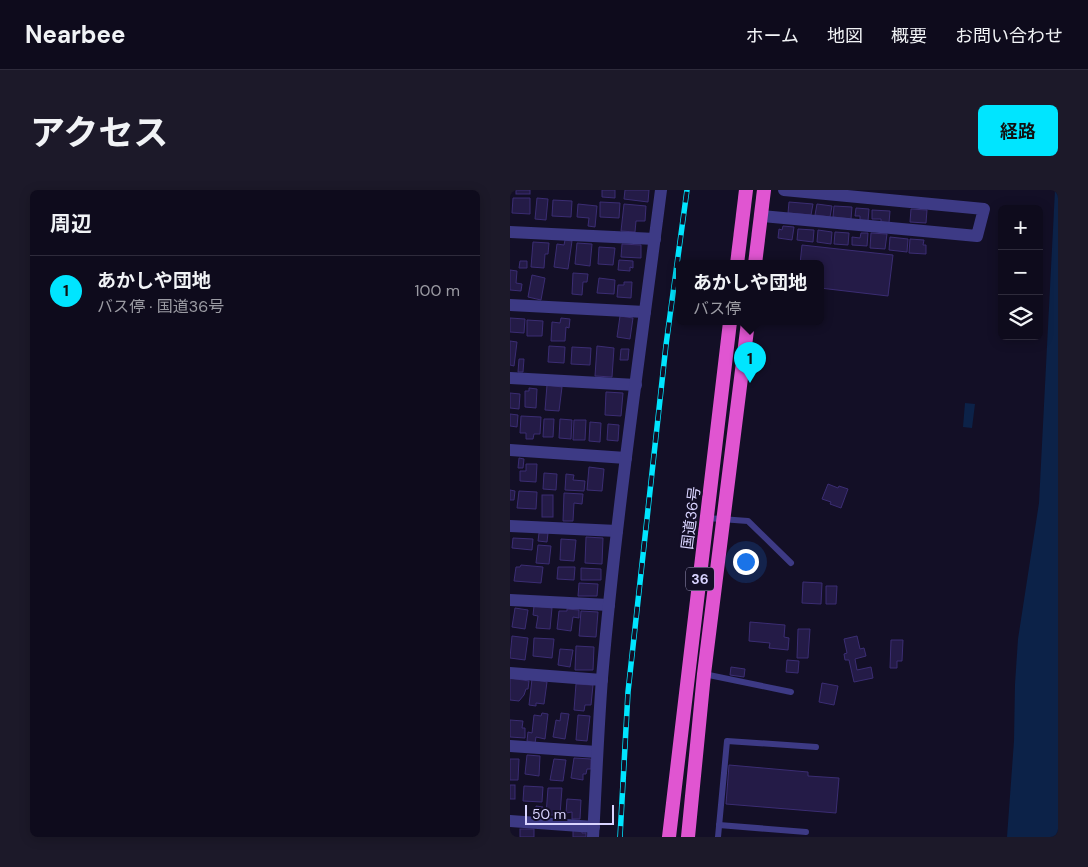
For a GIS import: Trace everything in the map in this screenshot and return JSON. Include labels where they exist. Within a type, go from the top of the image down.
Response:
[{"type":"highway","points":[[737,260],[746,190]]},
{"type":"highway","points":[[756,260],[764,190]]},
{"type":"highway","name":"国道36号","points":[[669,837],[730,325]]},
{"type":"highway","name":"36","points":[[688,837],[704,674],[748,325]]},
{"type":"street","points":[[510,822],[594,832],[597,752],[609,605],[661,190]]},
{"type":"street","points":[[761,216],[977,236],[984,209],[784,190]]},
{"type":"street","points":[[510,232],[655,239]]},
{"type":"street","points":[[510,305],[646,312]]},
{"type":"street","points":[[510,378],[636,384]]},
{"type":"street","points":[[510,450],[626,458]]},
{"type":"street","points":[[510,526],[617,531]]},
{"type":"street","points":[[510,600],[609,605]]},
{"type":"street","points":[[510,673],[602,680]]},
{"type":"street","points":[[510,746],[597,752]]},
{"type":"lane","points":[[707,518],[748,521],[791,563]]},
{"type":"lane","points":[[704,674],[791,692]]},
{"type":"lane","points":[[718,837],[727,741],[816,747]]},
{"type":"lane","points":[[719,825],[806,832]]},
{"type":"water","points":[[1055,190],[1058,190],[1058,837],[1007,837],[1014,741],[1018,639],[1039,503]]},
{"type":"water","points":[[965,403],[975,404],[972,428],[963,427]]},
{"type":"building","points":[[516,190],[530,190],[530,194],[516,194]]},
{"type":"building","points":[[602,190],[615,190],[615,198],[602,197]]},
{"type":"building","points":[[625,190],[649,190],[648,202],[624,199]]},
{"type":"building","points":[[513,198],[530,198],[530,214],[512,213]]},
{"type":"building","points":[[537,198],[548,199],[546,220],[535,219]]},
{"type":"building","points":[[553,200],[572,201],[571,217],[552,216]]},
{"type":"building","points":[[600,202],[620,203],[619,218],[600,217]]},
{"type":"building","points":[[789,202],[813,204],[811,215],[788,213]]},
{"type":"building","points":[[578,204],[597,206],[595,227],[588,226],[589,218],[577,217]]},
{"type":"building","points":[[624,204],[646,206],[645,221],[636,221],[635,232],[621,231]]},
{"type":"building","points":[[817,204],[832,206],[830,217],[815,215]]},
{"type":"building","points":[[834,206],[852,207],[851,219],[833,217]]},
{"type":"building","points":[[856,208],[869,209],[868,221],[860,220],[860,216],[855,216]]},
{"type":"building","points":[[911,209],[927,210],[926,223],[910,222]]},
{"type":"building","points":[[872,210],[890,211],[889,223],[881,222],[881,219],[872,219]]},
{"type":"building","points":[[783,226],[794,227],[792,240],[778,238],[779,229],[782,230]]},
{"type":"building","points":[[798,229],[814,230],[813,242],[797,240]]},
{"type":"building","points":[[818,230],[832,232],[831,244],[817,242]]},
{"type":"building","points":[[835,232],[849,233],[848,245],[834,244]]},
{"type":"building","points":[[861,233],[868,233],[867,246],[852,245],[852,237],[860,238]]},
{"type":"building","points":[[871,233],[887,234],[885,249],[870,248]]},
{"type":"building","points":[[890,237],[908,239],[907,252],[889,250]]},
{"type":"building","points":[[910,239],[924,240],[923,245],[926,245],[926,254],[909,253]]},
{"type":"building","points":[[565,240],[572,241],[568,269],[554,267],[557,244],[564,245]]},
{"type":"building","points":[[533,242],[549,243],[548,254],[545,254],[544,268],[531,267]]},
{"type":"building","points":[[577,243],[592,244],[590,266],[575,264]]},
{"type":"building","points":[[622,244],[641,245],[641,258],[621,257]]},
{"type":"building","points":[[802,245],[893,255],[888,296],[824,288],[824,260],[800,260]]},
{"type":"building","points":[[599,247],[615,248],[613,265],[598,264]]},
{"type":"building","points":[[619,260],[633,261],[633,268],[630,267],[630,271],[618,270]]},
{"type":"building","points":[[520,261],[527,261],[527,268],[519,268]]},
{"type":"building","points":[[510,270],[517,271],[516,283],[522,284],[521,291],[510,290]]},
{"type":"building","points":[[573,273],[588,274],[587,282],[583,282],[582,295],[572,294]]},
{"type":"building","points":[[532,275],[545,278],[541,300],[528,297]]},
{"type":"building","points":[[599,278],[615,280],[614,294],[597,293]]},
{"type":"building","points":[[624,282],[632,282],[631,298],[617,297],[618,285],[624,285]]},
{"type":"building","points":[[620,316],[633,318],[630,339],[617,337]]},
{"type":"building","points":[[510,318],[525,319],[524,333],[510,332]]},
{"type":"building","points":[[561,318],[570,319],[569,328],[566,327],[565,341],[551,341],[552,322],[560,323]]},
{"type":"building","points":[[527,320],[543,321],[542,336],[527,336]]},
{"type":"building","points":[[510,341],[517,342],[514,366],[510,365]]},
{"type":"building","points":[[549,346],[565,347],[564,363],[548,362]]},
{"type":"building","points":[[597,346],[614,348],[612,377],[595,376]]},
{"type":"building","points":[[572,347],[591,348],[590,365],[571,364]]},
{"type":"building","points":[[621,349],[629,349],[628,360],[620,360]]},
{"type":"building","points":[[519,359],[524,359],[523,372],[518,372]]},
{"type":"building","points":[[547,385],[562,387],[559,411],[545,410]]},
{"type":"building","points":[[529,388],[537,389],[536,408],[525,407],[525,391],[529,391]]},
{"type":"building","points":[[606,392],[623,393],[621,416],[605,415]]},
{"type":"building","points":[[510,393],[520,394],[519,409],[510,408]]},
{"type":"building","points":[[510,414],[518,415],[517,427],[510,426]]},
{"type":"building","points":[[521,416],[541,417],[540,434],[534,434],[533,439],[526,439],[526,433],[520,433]]},
{"type":"building","points":[[544,419],[554,419],[553,437],[543,437]]},
{"type":"building","points":[[560,419],[572,420],[571,439],[559,438]]},
{"type":"building","points":[[574,420],[586,420],[585,440],[573,440]]},
{"type":"building","points":[[590,422],[601,423],[600,442],[589,441]]},
{"type":"building","points":[[608,424],[619,425],[618,441],[607,440]]},
{"type":"building","points":[[519,458],[524,459],[523,468],[518,468]]},
{"type":"building","points":[[526,464],[537,464],[536,482],[520,481],[520,471],[526,471]]},
{"type":"building","points":[[589,467],[604,469],[602,491],[587,490]]},
{"type":"building","points":[[544,473],[557,474],[556,490],[543,489]]},
{"type":"building","points":[[566,474],[574,475],[573,480],[585,481],[584,491],[565,490]]},
{"type":"building","points":[[828,484],[848,489],[841,508],[822,499]]},
{"type":"building","points":[[510,490],[515,491],[514,500],[510,500]]},
{"type":"building","points":[[519,491],[537,492],[536,509],[517,508]]},
{"type":"building","points":[[564,493],[583,494],[582,504],[574,503],[573,521],[563,521]]},
{"type":"building","points":[[542,495],[553,495],[553,517],[542,517]]},
{"type":"building","points":[[539,533],[548,533],[547,542],[538,541]]},
{"type":"building","points":[[586,537],[603,538],[602,564],[585,563]]},
{"type":"building","points":[[513,538],[533,539],[532,550],[512,548]]},
{"type":"building","points":[[561,539],[576,540],[574,561],[560,560]]},
{"type":"building","points":[[538,545],[551,546],[549,564],[536,563]]},
{"type":"building","points":[[521,565],[543,567],[541,583],[514,581],[516,567]]},
{"type":"building","points":[[558,567],[575,567],[574,580],[557,579]]},
{"type":"building","points":[[581,568],[601,569],[601,580],[581,580]]},
{"type":"building","points":[[803,582],[822,583],[821,604],[802,603]]},
{"type":"building","points":[[579,583],[598,584],[597,596],[578,596]]},
{"type":"building","points":[[826,586],[837,586],[836,604],[826,604]]},
{"type":"building","points":[[534,606],[552,608],[550,629],[536,628],[538,616],[533,615]]},
{"type":"building","points":[[515,608],[528,610],[525,629],[512,627]]},
{"type":"building","points":[[567,609],[579,610],[579,618],[573,617],[571,631],[557,629],[559,611],[567,611]]},
{"type":"building","points":[[581,611],[598,612],[596,637],[579,636]]},
{"type":"building","points":[[750,622],[785,625],[784,637],[789,638],[788,650],[769,648],[770,643],[749,641]]},
{"type":"building","points":[[798,629],[810,629],[808,658],[797,658]]},
{"type":"building","points":[[512,636],[528,638],[525,660],[510,658]]},
{"type":"building","points":[[857,636],[860,649],[864,648],[866,656],[855,659],[857,670],[871,667],[873,678],[854,682],[849,660],[845,660],[844,654],[847,653],[844,639]]},
{"type":"building","points":[[534,638],[554,639],[552,658],[533,656]]},
{"type":"building","points":[[891,640],[903,640],[902,661],[897,661],[897,668],[890,668]]},
{"type":"building","points":[[576,646],[594,647],[593,670],[575,670]]},
{"type":"building","points":[[560,649],[573,650],[570,667],[558,665]]},
{"type":"building","points":[[787,660],[799,661],[798,673],[786,672]]},
{"type":"building","points":[[731,667],[745,669],[744,677],[730,675]]},
{"type":"building","points":[[510,678],[529,681],[528,689],[526,689],[519,701],[510,700]]},
{"type":"building","points":[[532,679],[547,682],[544,704],[536,703],[536,706],[529,705]]},
{"type":"building","points":[[822,683],[838,686],[834,705],[819,702]]},
{"type":"building","points":[[576,684],[593,685],[591,705],[585,705],[584,711],[574,710]]},
{"type":"building","points":[[542,713],[548,714],[545,739],[536,737],[535,743],[527,741],[528,732],[532,733],[534,715],[541,716]]},
{"type":"building","points":[[561,713],[569,714],[565,739],[553,737],[556,720],[560,721]]},
{"type":"building","points":[[578,715],[590,716],[587,741],[576,740]]},
{"type":"building","points":[[510,720],[523,721],[522,728],[525,728],[525,738],[510,737]]},
{"type":"building","points":[[527,755],[540,756],[539,776],[525,774]]},
{"type":"building","points":[[574,758],[591,759],[591,769],[587,769],[586,774],[583,774],[583,780],[571,778]]},
{"type":"building","points":[[510,759],[519,759],[518,780],[510,780]]},
{"type":"building","points":[[554,759],[566,760],[563,781],[550,780]]},
{"type":"building","points":[[729,765],[808,772],[808,776],[839,778],[836,813],[726,804]]},
{"type":"building","points":[[510,785],[515,785],[515,799],[510,799]]},
{"type":"building","points":[[524,786],[543,787],[542,802],[523,801]]},
{"type":"building","points":[[548,788],[562,788],[560,815],[546,815]]},
{"type":"building","points":[[567,799],[581,800],[580,819],[572,819],[572,812],[566,813]]},
{"type":"building","points":[[536,806],[543,807],[542,816],[536,816]]},
{"type":"building","points":[[573,828],[582,829],[582,833],[586,833],[586,837],[573,837]]},
{"type":"building","points":[[520,829],[534,829],[534,837],[520,837]]},
{"type":"railway","points":[[678,260],[687,190]]},
{"type":"railway","points":[[620,837],[628,692],[666,345],[676,271]]},
{"type":"place","name":"あかしや団地","points":[[750,383]]}]
